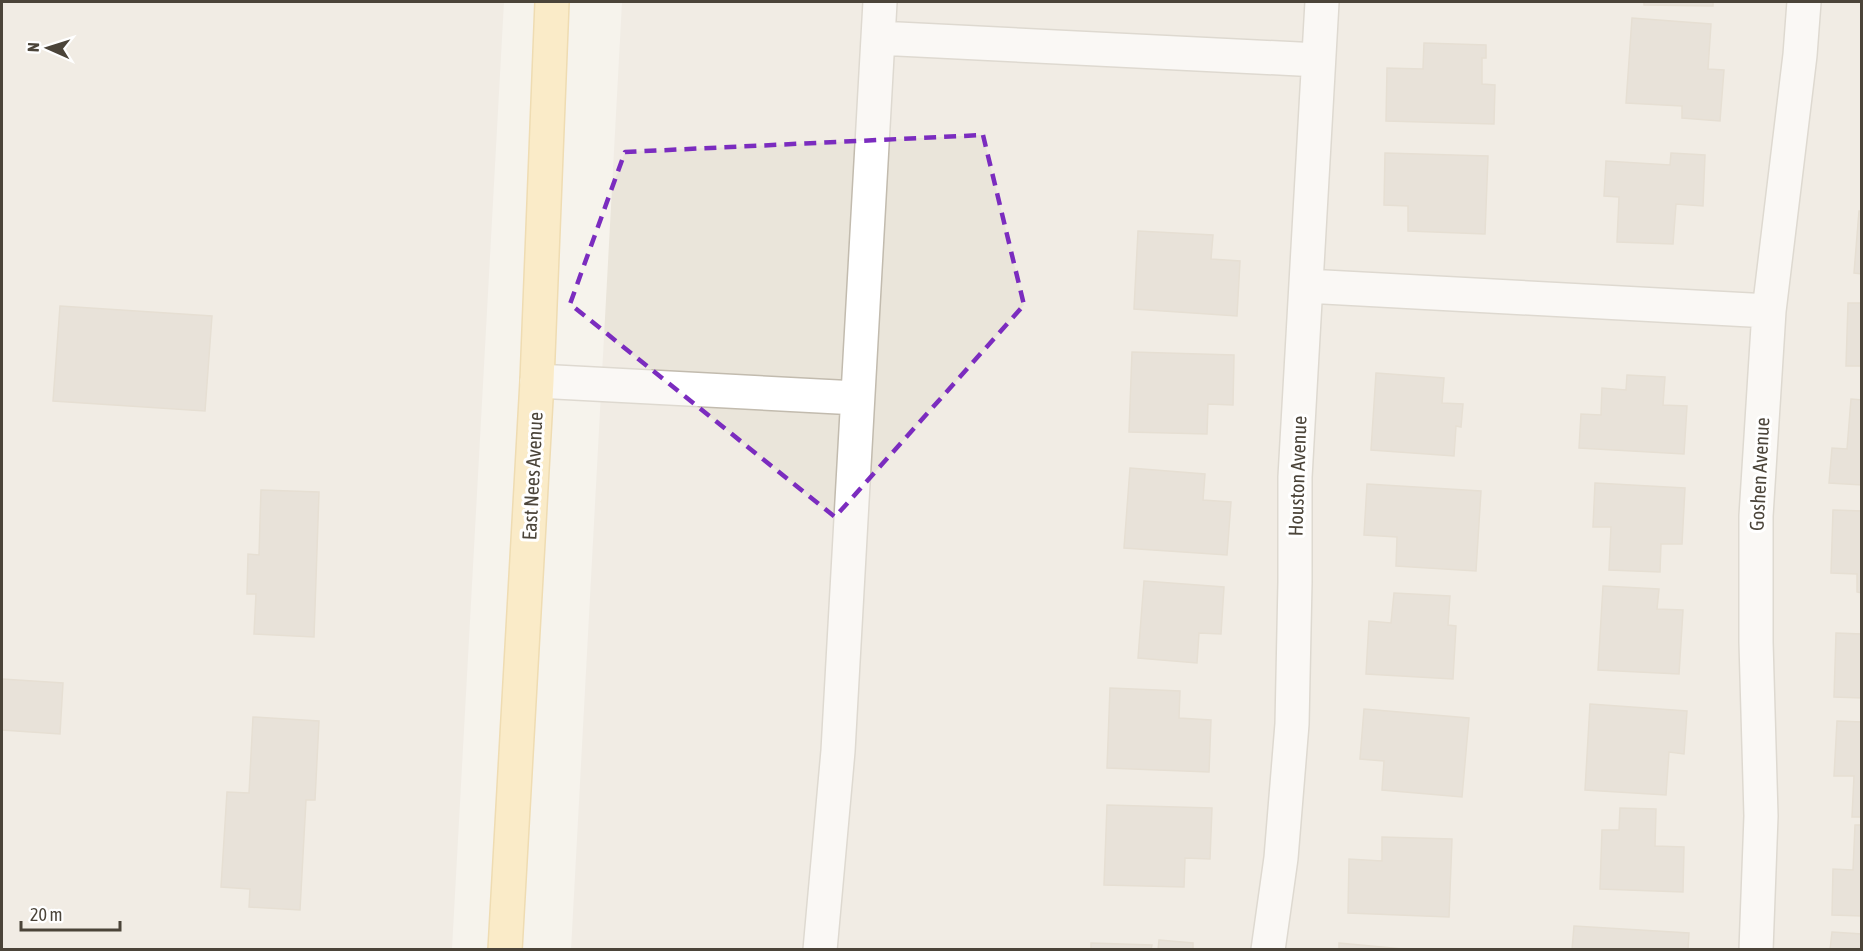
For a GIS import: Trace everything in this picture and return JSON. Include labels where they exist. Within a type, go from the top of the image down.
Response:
[{"type":"main road","name":"East Nees Avenue","points":[[505,950],[537,381],[552,2]]},
{"type":"street","points":[[820,950],[838,751],[880,2]]},
{"type":"street","name":"Houston Avenue","points":[[1268,950],[1281,858],[1292,724],[1295,477],[1322,2]]},
{"type":"street","name":"Goshen Avenue","points":[[1756,950],[1761,816],[1756,642],[1756,516],[1769,311],[1800,55],[1804,2]]},
{"type":"street","points":[[878,38],[1318,60]]},
{"type":"street","points":[[1306,286],[1769,311]]},
{"type":"street","points":[[537,381],[857,398]]},
{"type":"highlighted area","points":[[983,135],[1024,305],[835,517],[570,304],[625,152]]},
{"type":"shaded area","points":[[2,2],[504,2],[452,949],[2,949]]},
{"type":"shaded area","points":[[622,2],[1861,2],[1861,949],[571,950]]},
{"type":"building","points":[[1644,2],[1713,2],[1713,6],[1644,5]]},
{"type":"building","points":[[1632,18],[1711,24],[1708,69],[1724,70],[1720,121],[1682,118],[1682,106],[1626,103]]},
{"type":"building","points":[[1424,43],[1486,45],[1486,58],[1482,58],[1482,84],[1495,85],[1494,124],[1386,121],[1387,68],[1423,69]]},
{"type":"building","points":[[1385,153],[1488,156],[1485,234],[1408,231],[1408,206],[1384,205]]},
{"type":"building","points":[[1671,153],[1705,155],[1703,206],[1676,204],[1673,244],[1617,242],[1619,197],[1604,196],[1606,161],[1670,165]]},
{"type":"building","points":[[1859,211],[1862,211],[1862,274],[1854,273]]},
{"type":"building","points":[[1138,231],[1213,235],[1211,259],[1240,261],[1237,316],[1134,309]]},
{"type":"building","points":[[1848,303],[1862,303],[1862,366],[1846,366]]},
{"type":"building","points":[[60,306],[212,316],[205,411],[53,401]]},
{"type":"building","points":[[1132,352],[1234,355],[1233,405],[1208,404],[1207,434],[1129,432]]},
{"type":"building","points":[[1376,373],[1444,378],[1442,403],[1463,404],[1461,427],[1456,426],[1454,456],[1371,450]]},
{"type":"building","points":[[1627,375],[1665,377],[1663,405],[1687,406],[1684,454],[1579,448],[1581,414],[1601,415],[1602,388],[1626,390]]},
{"type":"building","points":[[1851,399],[1862,400],[1862,485],[1829,483],[1832,448],[1847,449]]},
{"type":"building","points":[[1130,468],[1205,474],[1203,500],[1231,502],[1227,555],[1124,548]]},
{"type":"building","points":[[1595,483],[1685,488],[1682,544],[1661,544],[1660,572],[1609,570],[1611,527],[1593,527]]},
{"type":"building","points":[[1367,484],[1481,491],[1476,571],[1396,566],[1397,537],[1364,535]]},
{"type":"building","points":[[261,490],[319,492],[314,637],[254,634],[256,594],[247,594],[248,554],[259,555]]},
{"type":"building","points":[[1833,510],[1862,511],[1862,593],[1857,592],[1857,574],[1831,573]]},
{"type":"building","points":[[1144,581],[1224,587],[1221,634],[1199,633],[1197,663],[1138,658]]},
{"type":"building","points":[[1603,586],[1659,589],[1657,609],[1683,610],[1679,674],[1598,670]]},
{"type":"building","points":[[1394,593],[1450,596],[1448,625],[1456,626],[1453,679],[1366,674],[1369,621],[1391,623]]},
{"type":"building","points":[[1836,633],[1862,634],[1862,698],[1834,697]]},
{"type":"building","points":[[2,679],[63,683],[60,734],[2,730]]},
{"type":"building","points":[[1110,688],[1180,691],[1179,718],[1211,720],[1209,772],[1107,768]]},
{"type":"building","points":[[1590,704],[1687,711],[1684,754],[1669,752],[1666,795],[1585,790]]},
{"type":"building","points":[[1364,709],[1469,718],[1462,797],[1382,790],[1384,761],[1360,759]]},
{"type":"building","points":[[253,717],[319,721],[315,800],[306,800],[300,910],[249,907],[250,889],[221,887],[227,792],[249,793]]},
{"type":"building","points":[[1837,721],[1862,722],[1862,817],[1852,817],[1854,776],[1834,776]]},
{"type":"building","points":[[1107,805],[1212,808],[1210,859],[1185,858],[1184,887],[1104,885]]},
{"type":"building","points":[[1620,808],[1656,809],[1655,846],[1684,847],[1683,892],[1600,889],[1602,830],[1619,830]]},
{"type":"building","points":[[1855,825],[1862,825],[1862,916],[1832,915],[1833,869],[1853,870]]},
{"type":"building","points":[[1382,837],[1452,839],[1449,917],[1348,913],[1349,859],[1382,861]]},
{"type":"building","points":[[1574,926],[1689,933],[1688,950],[1572,950]]},
{"type":"building","points":[[1832,932],[1862,934],[1862,950],[1830,950]]},
{"type":"building","points":[[1159,940],[1193,943],[1193,950],[1158,950]]},
{"type":"building","points":[[1091,943],[1152,945],[1151,950],[1091,950]]},
{"type":"building","points":[[1339,943],[1414,950],[1339,950]]}]
